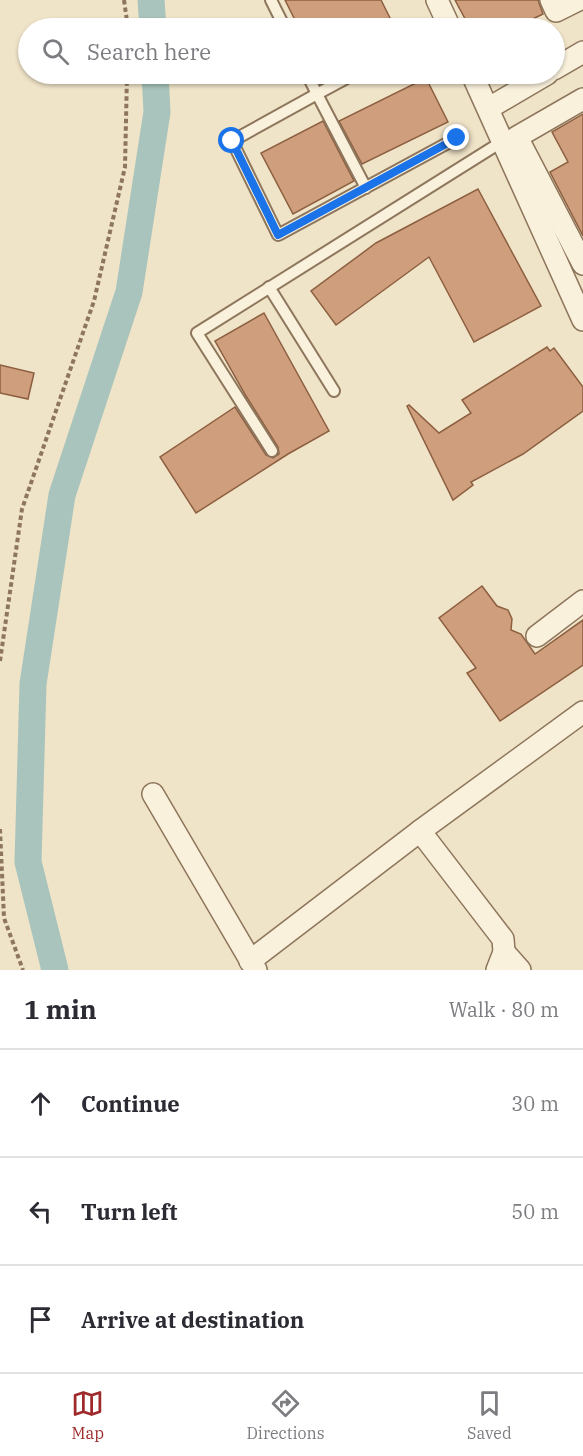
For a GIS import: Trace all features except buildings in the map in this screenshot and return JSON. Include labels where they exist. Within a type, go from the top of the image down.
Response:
[{"type":"street","points":[[437,0],[442,18]]},
{"type":"street","points":[[551,0],[556,11],[578,0]]},
{"type":"street","points":[[565,63],[583,52]]},
{"type":"street","points":[[477,84],[577,293],[583,320]]},
{"type":"street","points":[[489,108],[530,84]]},
{"type":"street","points":[[583,99],[517,137],[583,264]]},
{"type":"street","points":[[537,636],[583,601]]},
{"type":"street","points":[[153,794],[253,965],[420,831],[583,712]]},
{"type":"street","points":[[420,831],[503,939],[500,961],[520,970]]},
{"type":"lane","points":[[271,0],[280,18]]},
{"type":"lane","points":[[312,84],[366,188]]},
{"type":"lane","points":[[336,84],[232,141],[278,235],[457,138]]},
{"type":"lane","points":[[272,451],[197,333],[503,141]]},
{"type":"lane","points":[[269,286],[334,392]]},
{"type":"path","points":[[124,0],[127,18]]},
{"type":"path","points":[[0,661],[22,509],[94,301],[125,167],[127,84]]},
{"type":"path","points":[[0,829],[4,918],[23,970]]},
{"type":"waterway","points":[[151,0],[152,18]]},
{"type":"waterway","points":[[55,970],[28,862],[33,684],[62,495],[129,292],[157,112],[156,84]]},
{"type":"route","points":[[232,141],[278,235],[457,138]]}]
